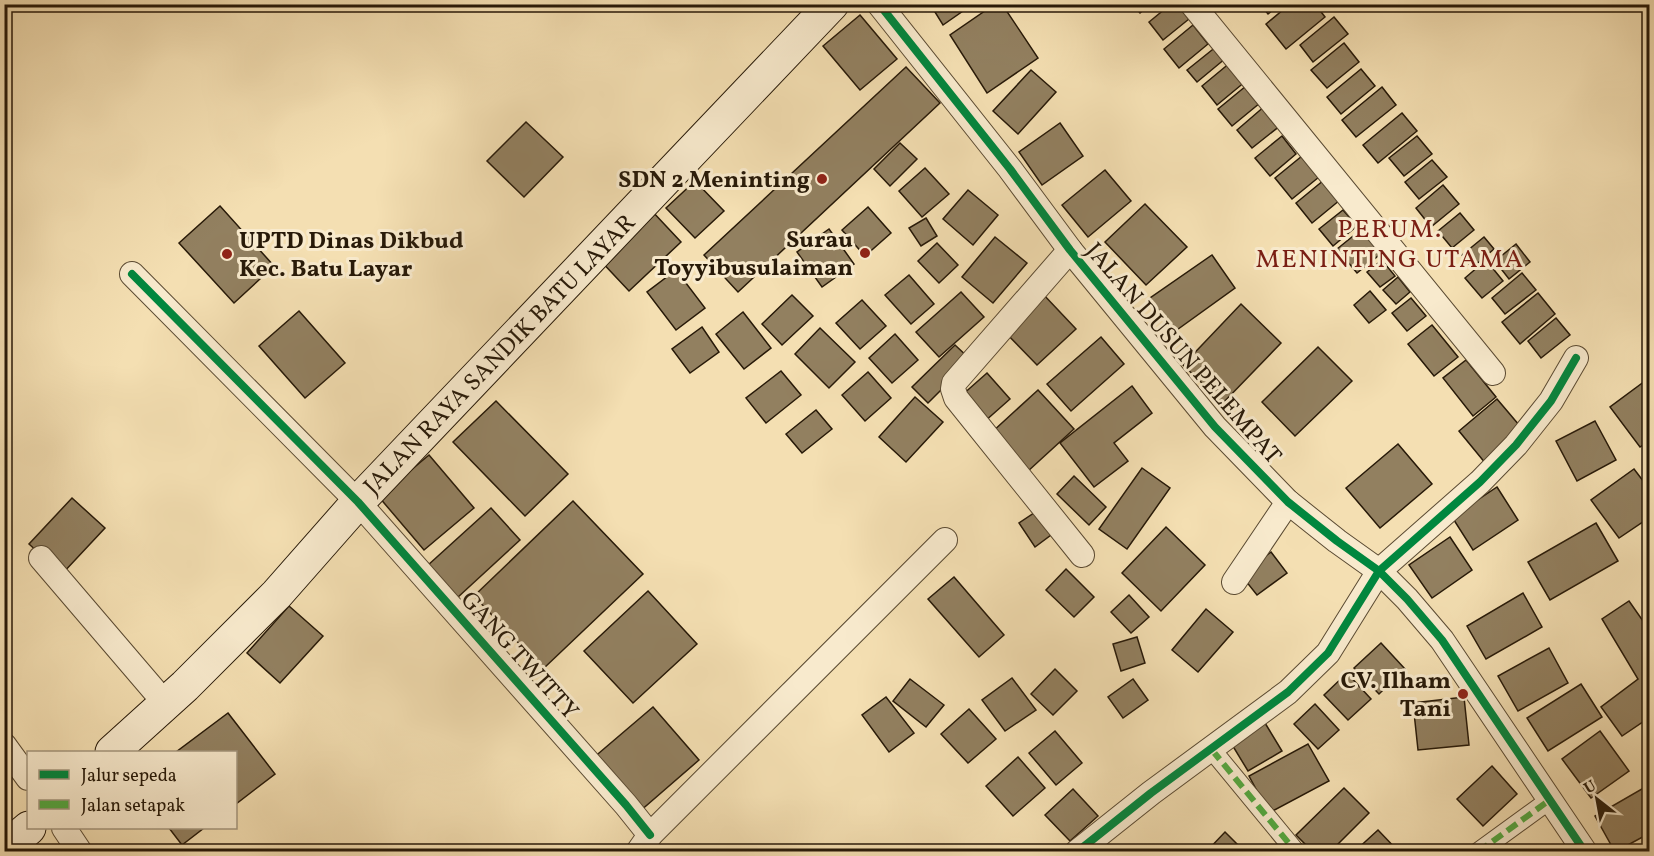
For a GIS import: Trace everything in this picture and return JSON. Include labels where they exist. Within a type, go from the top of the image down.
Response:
[{"type":"main road","name":"JALAN RAYA SANDIK BATU LAYAR","points":[[114,751],[277,594],[358,502],[832,4]]},
{"type":"main road","points":[[4,849],[29,829]]},
{"type":"street","name":"JALAN DUSUN PELEMPAT","points":[[879,4],[1070,250],[1215,427],[1288,502],[1379,572],[1407,599],[1442,640],[1585,852]]},
{"type":"street","points":[[1192,4],[1493,373]]},
{"type":"street","points":[[1070,250],[954,383],[953,389],[956,398],[1082,555]]},
{"type":"street","name":"GANG TWITTY","points":[[132,274],[358,502],[619,796],[644,844],[945,540]]},
{"type":"street","points":[[1077,852],[1151,793],[1288,692],[1328,653],[1379,572],[1480,482],[1516,444],[1551,401],[1576,358]]},
{"type":"street","points":[[1234,582],[1288,502]]},
{"type":"street","points":[[41,558],[165,703]]},
{"type":"street","points":[[4,745],[27,777]]},
{"type":"street","points":[[1212,750],[1296,852]]},
{"type":"street","points":[[1478,852],[1551,799]]},
{"type":"street","points":[[65,829],[80,852]]},
{"type":"building","points":[[930,4],[973,4],[943,25]]},
{"type":"building","points":[[995,4],[1002,4],[1038,58],[987,93],[950,35]]},
{"type":"building","points":[[1132,4],[1150,4],[1140,13]]},
{"type":"building","points":[[1171,4],[1177,4],[1189,19],[1163,40],[1149,22]]},
{"type":"building","points":[[1260,4],[1280,4],[1268,14]]},
{"type":"building","points":[[1290,4],[1315,4],[1325,17],[1286,49],[1266,24]]},
{"type":"building","points":[[860,15],[897,59],[860,90],[823,46]]},
{"type":"building","points":[[1334,17],[1348,34],[1313,62],[1300,45]]},
{"type":"building","points":[[1193,25],[1208,44],[1179,68],[1164,49]]},
{"type":"building","points":[[1344,43],[1359,62],[1327,88],[1311,70]]},
{"type":"building","points":[[1217,46],[1226,58],[1197,82],[1187,70]]},
{"type":"building","points":[[1231,62],[1246,81],[1217,105],[1202,86]]},
{"type":"building","name":"SDN 2 Meninting","points":[[906,67],[940,103],[738,292],[704,255]]},
{"type":"building","points":[[1361,69],[1375,86],[1341,114],[1327,97]]},
{"type":"building","points":[[1031,70],[1056,92],[1018,134],[993,111]]},
{"type":"building","points":[[1246,86],[1260,103],[1232,126],[1218,109]]},
{"type":"building","points":[[1382,87],[1396,105],[1356,137],[1342,120]]},
{"type":"building","points":[[1266,105],[1281,125],[1252,148],[1237,130]]},
{"type":"building","points":[[1402,113],[1417,131],[1378,163],[1363,145]]},
{"type":"building","points":[[526,122],[563,157],[524,197],[487,161]]},
{"type":"building","points":[[1060,123],[1083,156],[1042,185],[1019,152]]},
{"type":"building","points":[[1282,136],[1296,154],[1270,176],[1255,158]]},
{"type":"building","points":[[1417,136],[1432,154],[1404,176],[1389,158]]},
{"type":"building","points":[[900,143],[917,159],[890,186],[874,169]]},
{"type":"building","points":[[1302,156],[1319,177],[1292,199],[1275,178]]},
{"type":"building","points":[[1432,160],[1447,177],[1419,199],[1405,182]]},
{"type":"building","points":[[925,168],[949,194],[922,217],[899,191]]},
{"type":"building","points":[[1105,170],[1131,201],[1088,237],[1062,205]]},
{"type":"building","points":[[1324,180],[1340,200],[1312,223],[1296,203]]},
{"type":"building","name":"SDN 2 Meninting","points":[[695,181],[724,211],[695,238],[666,208]]},
{"type":"building","points":[[1443,185],[1459,204],[1431,227],[1416,208]]},
{"type":"building","points":[[968,190],[998,215],[973,245],[943,219]]},
{"type":"building","points":[[1145,204],[1187,247],[1146,285],[1105,242]]},
{"type":"building","name":"UPTD Dinas Dikbud Kec. Batu Layar","points":[[220,206],[274,266],[234,303],[179,243]]},
{"type":"building","points":[[868,207],[891,233],[865,256],[842,230]]},
{"type":"building","points":[[651,210],[681,242],[629,291],[598,258]]},
{"type":"building","points":[[1343,210],[1357,226],[1333,246],[1319,229]]},
{"type":"building","points":[[1460,213],[1474,230],[1452,248],[1438,231]]},
{"type":"building","points":[[926,218],[937,236],[921,246],[909,228]]},
{"type":"building","points":[[1368,224],[1388,248],[1357,273],[1337,249]]},
{"type":"building","points":[[829,229],[854,264],[822,287],[797,252]]},
{"type":"building","points":[[995,237],[1027,263],[993,303],[962,277]]},
{"type":"building","points":[[1484,237],[1494,249],[1472,268],[1462,255]]},
{"type":"building","points":[[937,243],[958,265],[939,283],[918,261]]},
{"type":"building","points":[[1516,244],[1530,262],[1509,279],[1495,261]]},
{"type":"building","points":[[1212,255],[1235,288],[1174,332],[1150,298]]},
{"type":"building","points":[[1382,260],[1395,276],[1380,287],[1367,272]]},
{"type":"building","points":[[1486,260],[1503,281],[1482,298],[1465,278]]},
{"type":"building","points":[[676,270],[705,308],[676,330],[647,292]]},
{"type":"building","points":[[1522,273],[1536,290],[1505,314],[1492,298]]},
{"type":"building","points":[[909,275],[934,304],[911,324],[885,295]]},
{"type":"building","points":[[1398,277],[1410,292],[1396,304],[1383,290]]},
{"type":"building","points":[[1370,291],[1386,310],[1369,323],[1354,305]]},
{"type":"building","points":[[961,292],[984,317],[939,357],[916,332]]},
{"type":"building","points":[[1042,293],[1076,329],[1037,365],[1003,330]]},
{"type":"building","points":[[1538,293],[1555,314],[1520,344],[1502,322]]},
{"type":"building","points":[[792,295],[813,316],[782,345],[762,324]]},
{"type":"building","points":[[1411,298],[1426,316],[1407,331],[1392,313]]},
{"type":"building","points":[[862,300],[886,326],[860,349],[836,323]]},
{"type":"building","points":[[1241,304],[1281,343],[1223,403],[1183,365]]},
{"type":"building","points":[[299,311],[345,363],[305,398],[259,346]]},
{"type":"building","points":[[743,312],[771,348],[744,369],[716,334]]},
{"type":"building","points":[[1556,318],[1570,335],[1541,358],[1528,341]]},
{"type":"building","points":[[1432,325],[1458,357],[1434,376],[1408,344]]},
{"type":"building","points":[[702,327],[719,352],[690,373],[672,349]]},
{"type":"building","points":[[820,328],[855,362],[829,388],[795,354]]},
{"type":"building","points":[[895,334],[918,360],[892,383],[869,358]]},
{"type":"building","points":[[1101,337],[1124,364],[1071,411],[1047,384]]},
{"type":"building","points":[[955,345],[971,360],[928,403],[912,387]]},
{"type":"building","points":[[1318,347],[1352,381],[1295,436],[1262,402]]},
{"type":"building","points":[[1466,360],[1496,397],[1473,416],[1443,378]]},
{"type":"building","points":[[781,371],[801,395],[766,423],[746,398]]},
{"type":"building","points":[[868,372],[891,398],[865,421],[842,395]]},
{"type":"building","points":[[987,373],[1010,399],[984,422],[961,396]]},
{"type":"building","points":[[1645,381],[1650,388],[1650,440],[1640,447],[1610,407]]},
{"type":"building","points":[[1132,386],[1152,413],[1114,443],[1128,461],[1094,487],[1060,443]]},
{"type":"building","points":[[1038,390],[1074,429],[1027,472],[991,433]]},
{"type":"building","points":[[915,397],[943,422],[906,462],[879,437]]},
{"type":"building","points":[[1497,399],[1525,432],[1486,464],[1459,431]]},
{"type":"building","points":[[496,401],[568,474],[525,516],[453,442]]},
{"type":"building","points":[[816,410],[832,429],[802,453],[786,434]]},
{"type":"building","points":[[1595,421],[1616,460],[1577,481],[1556,441]]},
{"type":"building","points":[[1398,444],[1432,484],[1380,528],[1346,488]]},
{"type":"building","points":[[429,455],[474,508],[424,550],[379,497]]},
{"type":"building","points":[[1142,468],[1170,488],[1127,549],[1099,529]]},
{"type":"building","points":[[1634,469],[1650,490],[1650,517],[1619,538],[1591,500]]},
{"type":"building","points":[[1074,476],[1106,507],[1089,525],[1057,494]]},
{"type":"building","points":[[1497,487],[1518,520],[1473,550],[1452,517]]},
{"type":"building","points":[[72,498],[105,528],[62,574],[29,544]]},
{"type":"building","points":[[573,501],[643,574],[543,669],[474,596]]},
{"type":"building","points":[[491,508],[520,540],[457,598],[427,566]]},
{"type":"building","points":[[1040,509],[1055,532],[1035,547],[1019,523]]},
{"type":"building","points":[[1596,523],[1618,561],[1550,600],[1528,562]]},
{"type":"building","points":[[1166,527],[1205,565],[1161,611],[1122,573]]},
{"type":"building","points":[[1450,537],[1472,570],[1432,598],[1409,565]]},
{"type":"building","points":[[1271,552],[1287,573],[1257,595],[1241,575]]},
{"type":"building","points":[[1066,569],[1094,597],[1074,617],[1046,590]]},
{"type":"building","points":[[954,577],[1004,635],[979,657],[928,599]]},
{"type":"building","points":[[648,591],[697,644],[633,703],[584,651]]},
{"type":"building","points":[[1523,593],[1542,627],[1486,659],[1467,626]]},
{"type":"building","points":[[1129,595],[1149,617],[1131,633],[1111,612]]},
{"type":"building","points":[[1629,601],[1650,631],[1650,717],[1622,736],[1601,707],[1638,679],[1602,619]]},
{"type":"building","points":[[289,606],[323,636],[280,683],[247,653]]},
{"type":"building","points":[[1206,609],[1233,632],[1198,672],[1172,650]]},
{"type":"building","points":[[1137,637],[1145,663],[1121,671],[1113,644]]},
{"type":"building","points":[[1381,643],[1405,669],[1379,694],[1354,668]]},
{"type":"building","points":[[1549,648],[1568,683],[1518,711],[1498,676]]},
{"type":"building","points":[[1055,669],[1077,691],[1053,715],[1031,694]]},
{"type":"building","points":[[1347,673],[1371,699],[1348,720],[1324,695]]},
{"type":"building","points":[[1012,678],[1036,710],[1005,731],[982,700]]},
{"type":"building","points":[[910,679],[944,705],[926,727],[893,701]]},
{"type":"building","points":[[1133,679],[1148,700],[1123,718],[1108,697]]},
{"type":"building","points":[[1581,684],[1602,717],[1548,751],[1527,718]]},
{"type":"building","points":[[886,697],[914,733],[889,752],[862,715]]},
{"type":"building","points":[[1464,697],[1469,745],[1418,750],[1413,703]]},
{"type":"building","points":[[1315,704],[1339,730],[1318,749],[1294,724]]},
{"type":"building","points":[[653,707],[699,760],[639,812],[592,759]]},
{"type":"building","points":[[969,709],[996,739],[968,763],[941,734]]},
{"type":"building","points":[[228,713],[275,774],[237,803],[237,751],[177,751]]},
{"type":"building","points":[[1265,723],[1282,751],[1248,771],[1231,743]]},
{"type":"building","points":[[1055,731],[1082,763],[1056,785],[1029,753]]},
{"type":"building","points":[[1600,731],[1629,771],[1591,798],[1562,759]]},
{"type":"building","points":[[1308,744],[1329,781],[1269,813],[1249,776]]},
{"type":"building","points":[[1018,757],[1045,788],[1013,816],[986,786]]},
{"type":"building","points":[[1492,766],[1517,794],[1483,826],[1457,799]]},
{"type":"building","points":[[1647,786],[1650,791],[1650,833],[1615,852],[1595,816]]},
{"type":"building","points":[[1344,788],[1369,813],[1330,852],[1313,852],[1296,835]]},
{"type":"building","points":[[1073,789],[1098,816],[1070,841],[1045,815]]},
{"type":"building","points":[[170,829],[203,829],[182,845]]},
{"type":"building","points":[[1378,830],[1399,852],[1354,852]]},
{"type":"building","points":[[1225,832],[1245,852],[1206,852]]},
{"type":"marked path","points":[[1212,750],[1296,852]]},
{"type":"marked path","points":[[1478,852],[1551,799]]},
{"type":"cycle path","points":[[879,4],[1010,169],[1070,250],[1215,427],[1288,502],[1379,571],[1442,640],[1585,852]]},
{"type":"cycle path","points":[[132,274],[358,502],[650,835]]},
{"type":"cycle path","points":[[1077,852],[1151,793],[1288,692],[1328,653],[1379,571],[1480,482],[1516,445],[1551,401],[1576,358]]},
{"type":"place","name":"SDN 2 Meninting","points":[[822,179]]},
{"type":"place","name":"Surau Toyyibusulaiman","points":[[865,253]]},
{"type":"place","name":"UPTD Dinas Dikbud Kec. Batu Layar","points":[[227,254]]},
{"type":"place","name":"CV. Ilham Tani","points":[[1463,694]]},
{"type":"district","name":"PERUM. MENINTING UTAMA","points":[[1390,243]]}]
